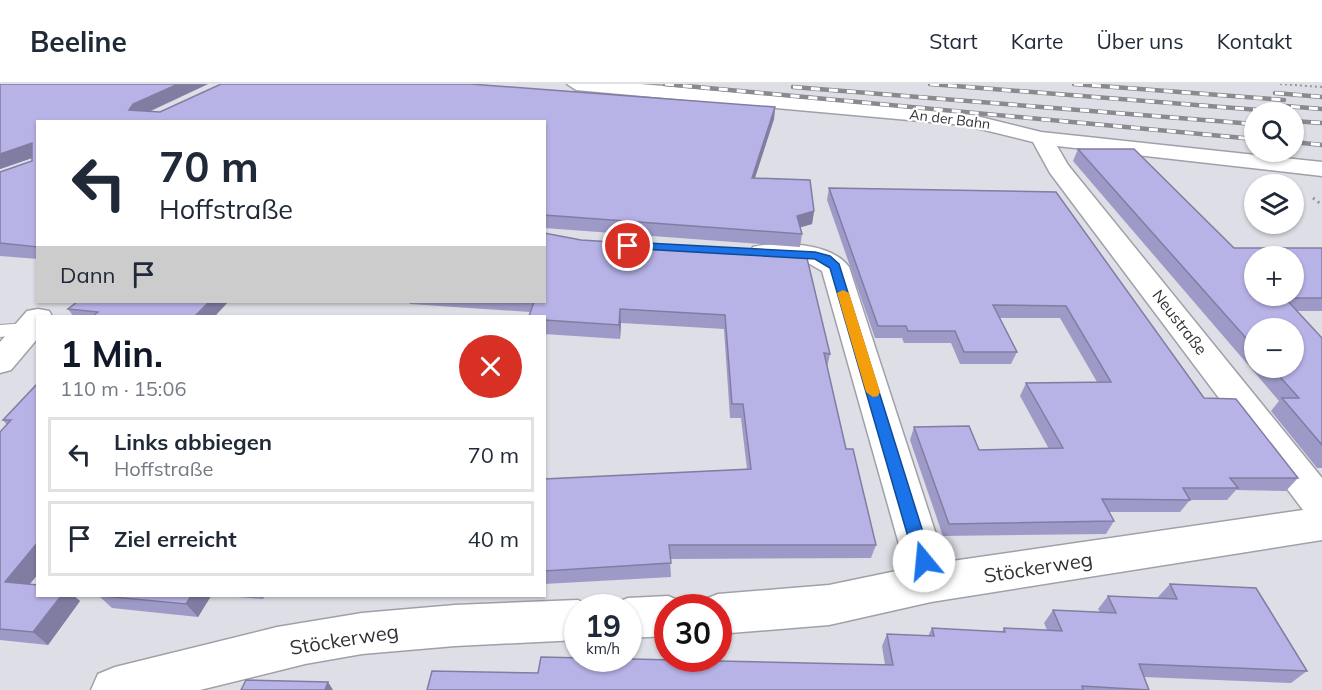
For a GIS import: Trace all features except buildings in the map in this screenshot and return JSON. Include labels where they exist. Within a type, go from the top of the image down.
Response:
[{"type":"street","name":"An der Bahn","points":[[576,84],[964,119],[1041,138],[1322,169]]},
{"type":"street","name":"Neustraße","points":[[1041,138],[1058,168],[1322,506]]},
{"type":"street","points":[[733,251],[815,256],[826,258],[835,267],[931,583]]},
{"type":"street","points":[[37,315],[52,303]]},
{"type":"street","points":[[0,362],[26,324]]},
{"type":"street","name":"Stöckerweg","points":[[732,613],[830,604],[931,583],[1322,524]]},
{"type":"street","name":"Stöckerweg","points":[[115,690],[216,663],[333,638],[435,626],[564,621]]},
{"type":"path","points":[[1280,84],[1322,87]]},
{"type":"railway","points":[[665,84],[1244,138]]},
{"type":"railway","points":[[930,84],[1244,109]]},
{"type":"railway","points":[[1074,84],[1284,100]]},
{"type":"railway","points":[[793,87],[1244,123]]},
{"type":"railway","points":[[1275,93],[1322,97]]},
{"type":"railway","points":[[1304,108],[1322,109]]},
{"type":"railway","points":[[1304,122],[1322,123]]},
{"type":"railway","points":[[1304,143],[1322,145]]},
{"type":"slow traffic","points":[[843,293],[873,392]]},
{"type":"route","points":[[628,246],[815,256],[826,258],[835,267],[924,561]]}]
